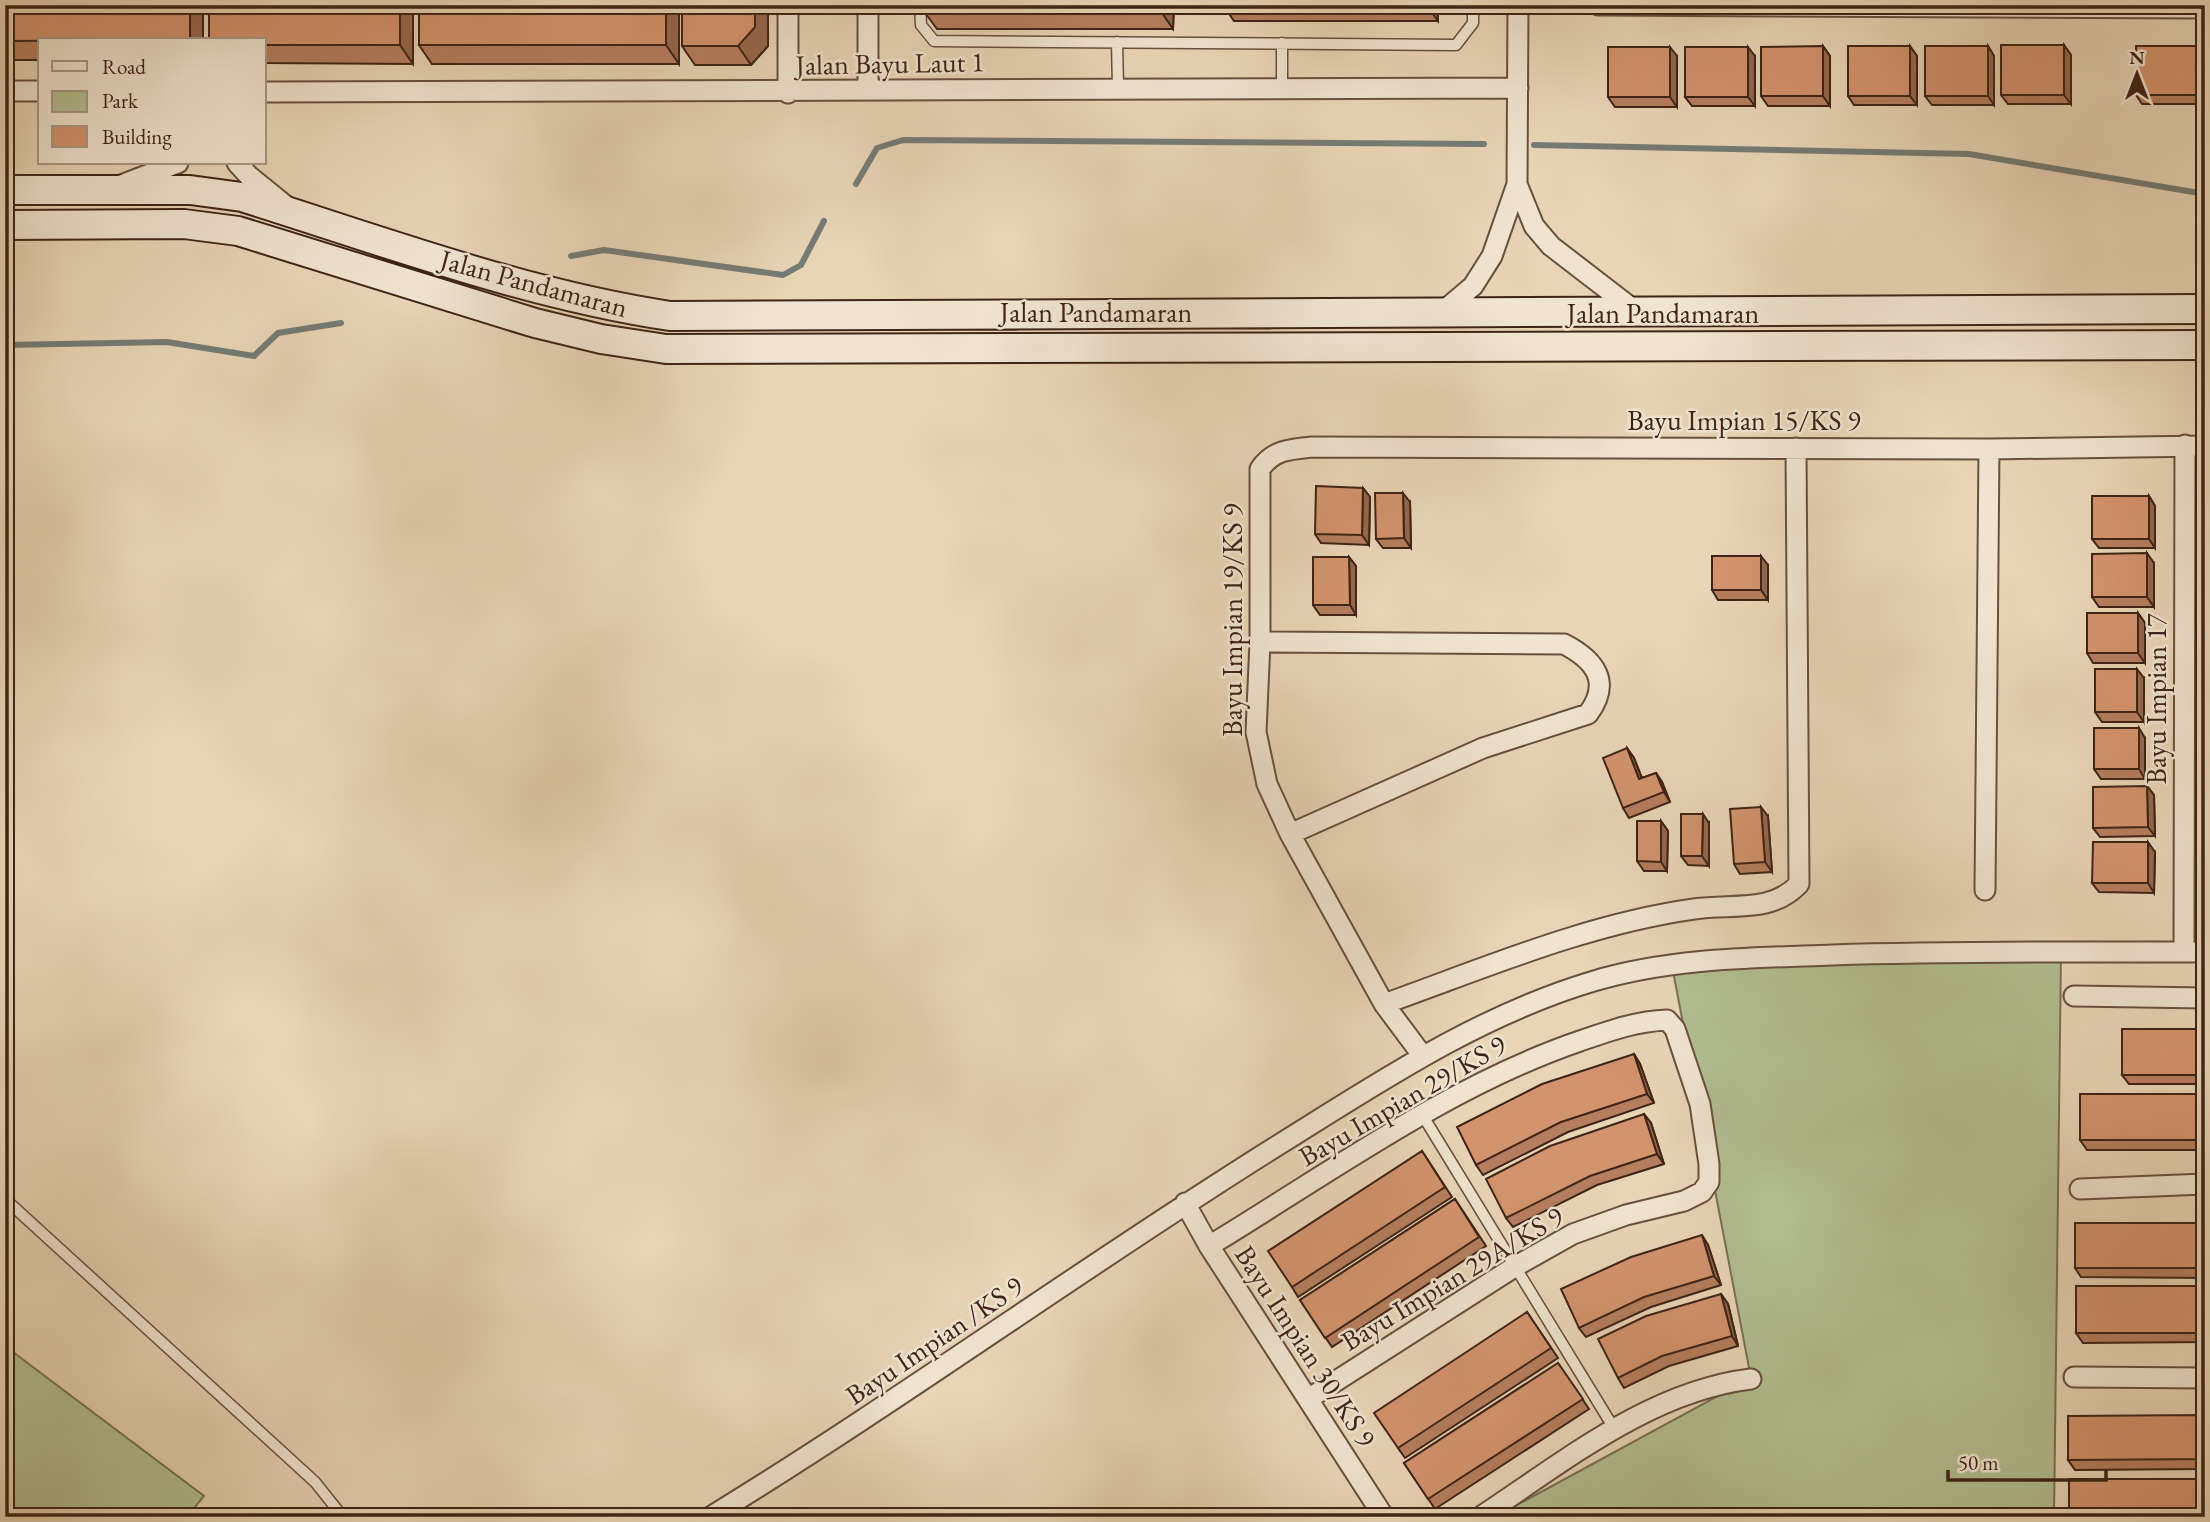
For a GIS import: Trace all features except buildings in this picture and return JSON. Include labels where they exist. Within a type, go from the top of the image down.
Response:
[{"type":"main road","name":"Jalan Pandamaran","points":[[5,190],[190,190],[242,197],[545,292],[608,307],[670,316],[1058,312],[1638,313],[2205,309]]},
{"type":"main road","name":"Jalan Pandamaran","points":[[5,225],[184,224],[238,231],[535,323],[601,340],[666,349],[2205,345]]},
{"type":"street","points":[[788,5],[788,93]]},
{"type":"street","points":[[868,5],[868,88]]},
{"type":"street","points":[[1441,313],[1473,286],[1492,256],[1517,184],[1518,5]]},
{"type":"street","points":[[1598,5],[2205,8]]},
{"type":"street","name":"Jalan Bayu Laut 1","points":[[266,92],[788,93],[868,88],[1518,88]]},
{"type":"street","points":[[5,91],[38,91]]},
{"type":"street","points":[[110,189],[175,164]]},
{"type":"street","points":[[238,164],[297,214]]},
{"type":"street","points":[[1517,184],[1534,226],[1551,246],[1638,313]]},
{"type":"street","name":"Bayu Impian 17","points":[[2184,953],[2185,446]]},
{"type":"street","name":"Bayu Impian 15/KS 9","points":[[1284,450],[1312,447],[1989,449],[2205,446]]},
{"type":"street","points":[[1384,1004],[1592,931],[1694,909],[1772,904],[1789,895],[1799,884],[1796,448]]},
{"type":"street","points":[[1985,890],[1989,449]]},
{"type":"street","name":"Bayu Impian 19/KS 9","points":[[1284,450],[1268,457],[1260,469],[1261,642],[1256,732],[1268,784],[1290,834],[1384,1004],[1422,1055]]},
{"type":"street","points":[[1261,642],[1564,644],[1586,656],[1598,674],[1598,700],[1588,714],[1483,748],[1290,834]]},
{"type":"street","name":"Bayu Impian /KS 9","points":[[710,1517],[834,1441],[1185,1203],[1422,1055],[1510,1011],[1596,980],[1704,959],[1886,954],[2205,953]]},
{"type":"street","points":[[2074,996],[2205,998]]},
{"type":"street","name":"Bayu Impian 29/KS 9","points":[[1209,1246],[1479,1083],[1547,1052],[1645,1021],[1667,1020],[1675,1029],[1700,1104]]},
{"type":"street","name":"Bayu Impian 29A/KS 9","points":[[1308,1399],[1516,1266],[1573,1234],[1626,1215],[1684,1201],[1702,1192],[1709,1182],[1709,1164],[1700,1104]]},
{"type":"street","points":[[2080,1188],[2205,1184]]},
{"type":"street","name":"Bayu Impian 30/KS 9","points":[[1185,1203],[1209,1246],[1384,1517]]},
{"type":"street","points":[[2074,1377],[2205,1378]]},
{"type":"street","points":[[1480,1517],[1615,1430],[1692,1390],[1751,1378]]},
{"type":"lane","points":[[920,5],[921,25],[934,41],[1456,44],[1473,23],[1474,5]]},
{"type":"lane","points":[[1117,42],[1118,88]]},
{"type":"lane","points":[[1282,43],[1282,88]]},
{"type":"lane","points":[[1423,1116],[1615,1430]]},
{"type":"lane","points":[[5,1199],[315,1482],[343,1517]]},
{"type":"green space","points":[[2185,445],[2205,446],[2205,952],[2184,952]]},
{"type":"green space","points":[[2061,953],[2054,1517],[1495,1517],[1751,1378],[1672,966]]},
{"type":"green space","points":[[5,1346],[204,1496],[187,1517],[5,1517]]},
{"type":"waterway","points":[[856,184],[877,148],[903,140],[1484,144]]},
{"type":"waterway","points":[[1534,145],[1969,154],[2205,194]]},
{"type":"waterway","points":[[571,256],[604,250],[783,275],[801,265],[824,221]]},
{"type":"waterway","points":[[5,345],[167,342],[254,356],[278,333],[341,323]]}]
